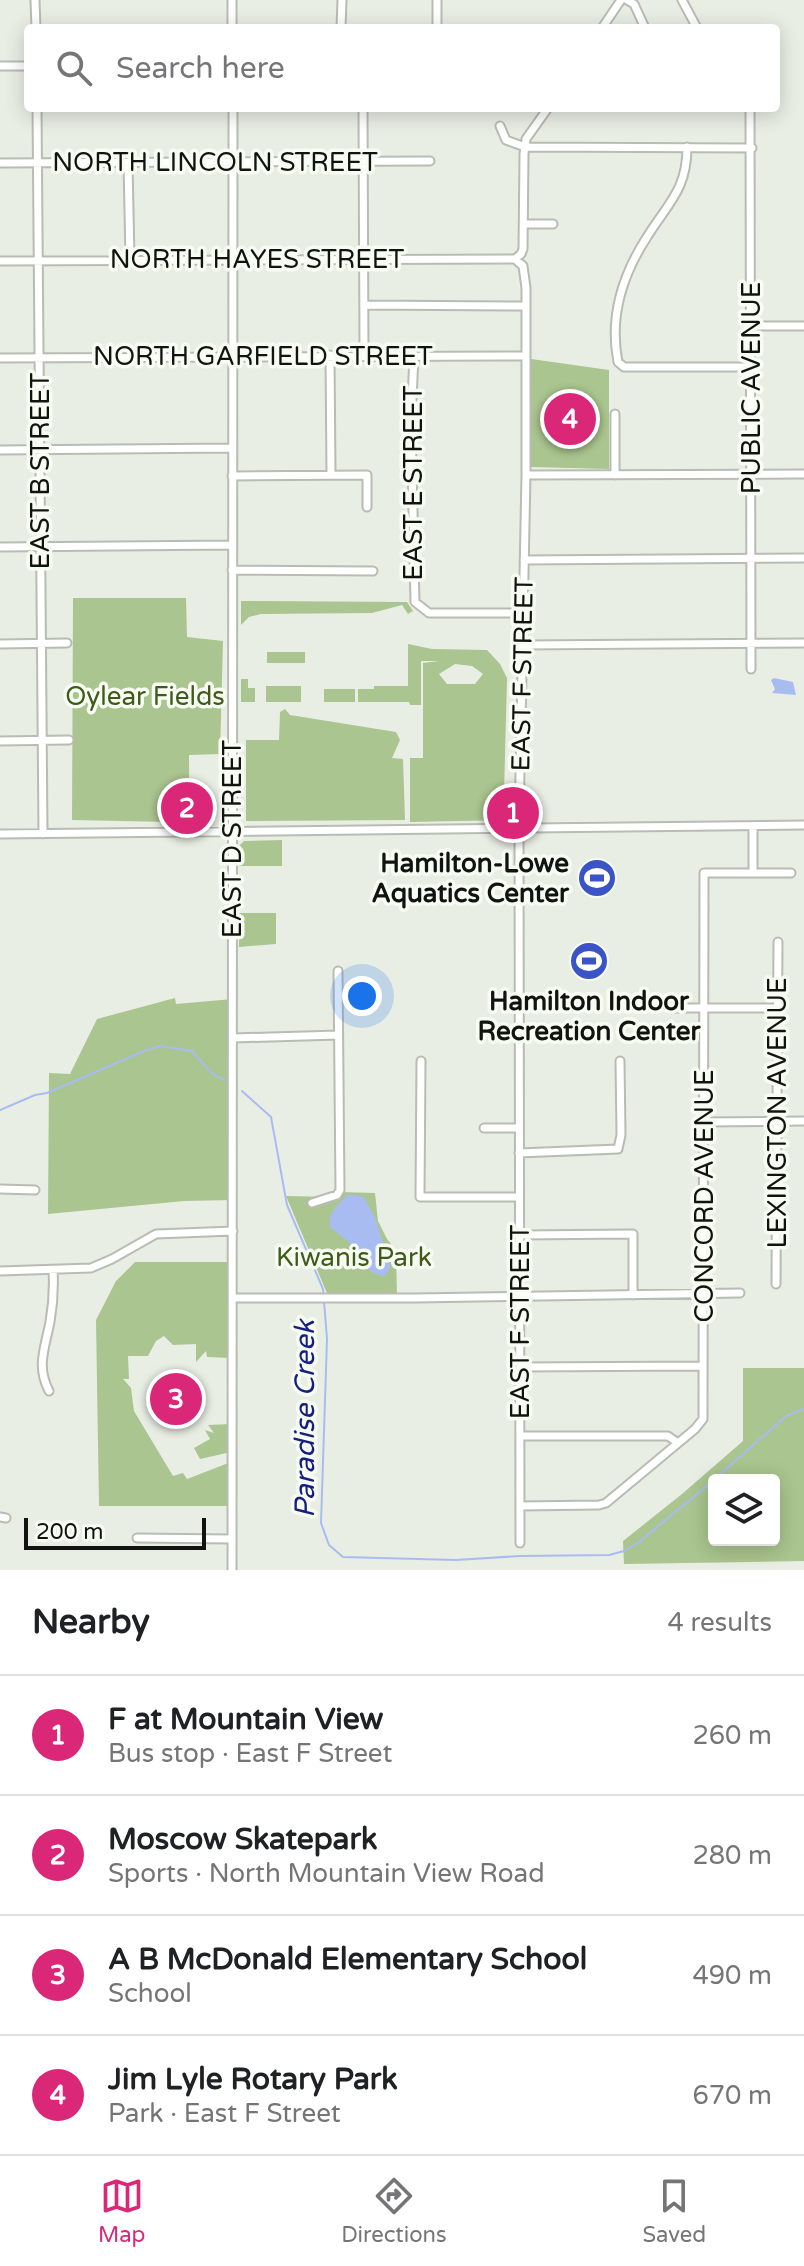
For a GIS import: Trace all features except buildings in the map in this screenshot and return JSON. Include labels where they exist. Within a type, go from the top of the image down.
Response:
[{"type":"street","points":[[35,0],[36,24]]},
{"type":"street","points":[[232,0],[232,24]]},
{"type":"street","points":[[341,24],[342,0]]},
{"type":"street","points":[[437,0],[437,24]]},
{"type":"street","points":[[605,24],[621,0]]},
{"type":"street","points":[[627,0],[634,4],[643,24]]},
{"type":"street","points":[[682,0],[695,24]]},
{"type":"street","points":[[0,66],[24,66]]},
{"type":"street","name":"EAST B STREET","points":[[37,112],[43,834]]},
{"type":"street","name":"EAST D STREET","points":[[232,1570],[233,112]]},
{"type":"street","points":[[363,112],[364,355]]},
{"type":"street","points":[[515,259],[523,249],[526,139],[545,112]]},
{"type":"street","name":"PUBLIC AVENUE","points":[[750,112],[751,669]]},
{"type":"street","points":[[500,126],[506,140],[525,147],[752,148]]},
{"type":"street","points":[[687,147],[686,168],[680,189],[628,270],[617,306],[614,335],[618,362],[624,367],[751,367]]},
{"type":"street","name":"NORTH LINCOLN STREET","points":[[0,163],[430,161]]},
{"type":"street","points":[[128,163],[130,259]]},
{"type":"street","points":[[524,224],[553,224]]},
{"type":"street","name":"NORTH HAYES STREET","points":[[0,261],[515,259]]},
{"type":"street","name":"EAST F STREET","points":[[515,259],[525,272],[526,306],[519,829],[520,1543]]},
{"type":"street","points":[[364,305],[526,306]]},
{"type":"street","points":[[751,326],[804,326]]},
{"type":"street","points":[[330,355],[331,475]]},
{"type":"street","name":"EAST E STREET","points":[[414,356],[411,421],[415,602],[429,613],[523,613]]},
{"type":"street","name":"NORTH GARFIELD STREET","points":[[0,358],[525,356]]},
{"type":"street","points":[[615,414],[615,475]]},
{"type":"street","points":[[0,450],[232,448]]},
{"type":"street","points":[[526,475],[804,474]]},
{"type":"street","points":[[232,476],[367,475],[367,507]]},
{"type":"street","points":[[0,547],[232,545]]},
{"type":"street","points":[[524,560],[804,558]]},
{"type":"street","points":[[232,570],[373,571]]},
{"type":"street","points":[[0,644],[67,643]]},
{"type":"street","points":[[522,645],[804,643]]},
{"type":"street","points":[[0,741],[69,740]]},
{"type":"street","points":[[0,834],[804,825]]},
{"type":"street","points":[[753,827],[753,873],[791,873]]},
{"type":"street","name":"CONCORD AVENUE","points":[[678,1443],[700,1422],[704,1413],[704,873],[753,873]]},
{"type":"street","name":"LEXINGTON AVENUE","points":[[776,1284],[778,942]]},
{"type":"street","points":[[312,1203],[337,1195],[340,1190],[338,971]]},
{"type":"street","points":[[670,1008],[778,1008]]},
{"type":"street","points":[[233,1038],[338,1035]]},
{"type":"street","points":[[421,1061],[420,1197],[519,1197]]},
{"type":"street","points":[[519,1153],[615,1150],[621,1146],[620,1061]]},
{"type":"street","points":[[704,1122],[804,1121]]},
{"type":"street","points":[[484,1128],[519,1128]]},
{"type":"street","points":[[0,1189],[35,1190]]},
{"type":"street","points":[[0,1271],[101,1265],[156,1234],[233,1231]]},
{"type":"street","points":[[520,1235],[633,1234],[633,1295]]},
{"type":"street","points":[[49,1391],[41,1370],[41,1356],[52,1309],[53,1270]]},
{"type":"street","points":[[233,1298],[740,1293]]},
{"type":"street","points":[[520,1367],[703,1366]]},
{"type":"street","points":[[520,1506],[606,1503],[678,1443],[668,1436],[521,1436]]},
{"type":"street","points":[[137,1538],[232,1539]]},
{"type":"green space","points":[[531,359],[609,370],[609,469],[530,467]]},
{"type":"green space","name":"Oylear Fields","points":[[73,598],[186,598],[187,637],[223,641],[220,754],[189,755],[189,795],[171,793],[205,799],[201,821],[170,817],[169,822],[72,820]]},
{"type":"green space","points":[[241,601],[407,602],[413,611],[408,614],[402,605],[372,613],[261,614],[249,617],[241,625]]},
{"type":"green space","points":[[408,644],[432,649],[487,650],[500,664],[507,678],[504,794],[507,820],[410,822],[410,758],[423,758],[423,663],[439,661],[421,661],[421,705],[410,705],[409,702],[358,702],[358,689],[408,686]],"holes":[[[455,664],[472,666],[483,674],[475,684],[447,684],[439,674]]]},
{"type":"green space","points":[[267,652],[305,652],[305,663],[267,663]]},
{"type":"green space","points":[[241,679],[248,679],[248,688],[255,688],[255,702],[241,702]]},
{"type":"green space","points":[[266,686],[301,686],[301,702],[266,702]]},
{"type":"green space","points":[[324,689],[355,689],[355,702],[324,702]]},
{"type":"green space","points":[[285,709],[290,715],[396,732],[400,740],[392,758],[403,759],[405,820],[246,821],[246,740],[279,740],[280,712]]},
{"type":"green space","points":[[282,840],[282,866],[239,866],[239,846],[244,841]]},
{"type":"green space","points":[[239,913],[276,913],[276,944],[239,947]]},
{"type":"green space","points":[[175,998],[176,1004],[233,999],[233,1200],[184,1201],[48,1214],[49,1073],[70,1074],[97,1019]]},
{"type":"green space","name":"Kiwanis Park","points":[[339,1192],[375,1193],[378,1221],[396,1250],[397,1298],[329,1298],[286,1196],[331,1197]]},
{"type":"green space","points":[[135,1262],[233,1262],[232,1358],[207,1357],[206,1351],[196,1362],[196,1344],[173,1345],[164,1336],[156,1341],[148,1356],[128,1356],[129,1379],[123,1379],[131,1388],[134,1411],[173,1476],[183,1473],[187,1479],[231,1462],[232,1506],[99,1506],[96,1320],[116,1281]]},
{"type":"green space","points":[[743,1368],[804,1368],[804,1561],[624,1564],[623,1541],[743,1441]]},
{"type":"green space","points":[[231,1424],[231,1452],[200,1459],[194,1448],[210,1439],[205,1430],[214,1433],[208,1425]]},
{"type":"water","points":[[771,680],[793,682],[796,695],[772,693],[775,689]]},
{"type":"water","points":[[349,1194],[364,1197],[375,1218],[390,1253],[390,1268],[385,1276],[373,1273],[349,1242],[330,1227],[332,1213]]},
{"type":"waterway","name":"Paradise Creek","points":[[0,1110],[160,1046],[192,1051],[211,1072],[225,1080]]},
{"type":"waterway","name":"Paradise Creek","points":[[242,1091],[271,1117],[287,1205],[323,1289],[327,1339],[321,1523],[329,1545],[343,1557],[456,1560],[609,1555],[639,1542],[708,1485]]},
{"type":"waterway","name":"Paradise Creek","points":[[721,1474],[786,1416],[804,1409]]},
{"type":"place","name":"Jim Lyle Rotary Park","points":[[570,419]]},
{"type":"place","name":"Moscow Skatepark","points":[[187,808]]},
{"type":"place","name":"F at Mountain View","points":[[513,813]]},
{"type":"place","name":"Hamilton-Lowe Aquatics Center","points":[[597,878]]},
{"type":"place","name":"Hamilton Indoor Recreation Center","points":[[589,961]]},
{"type":"place","name":"A B McDonald Elementary School","points":[[176,1399]]}]
